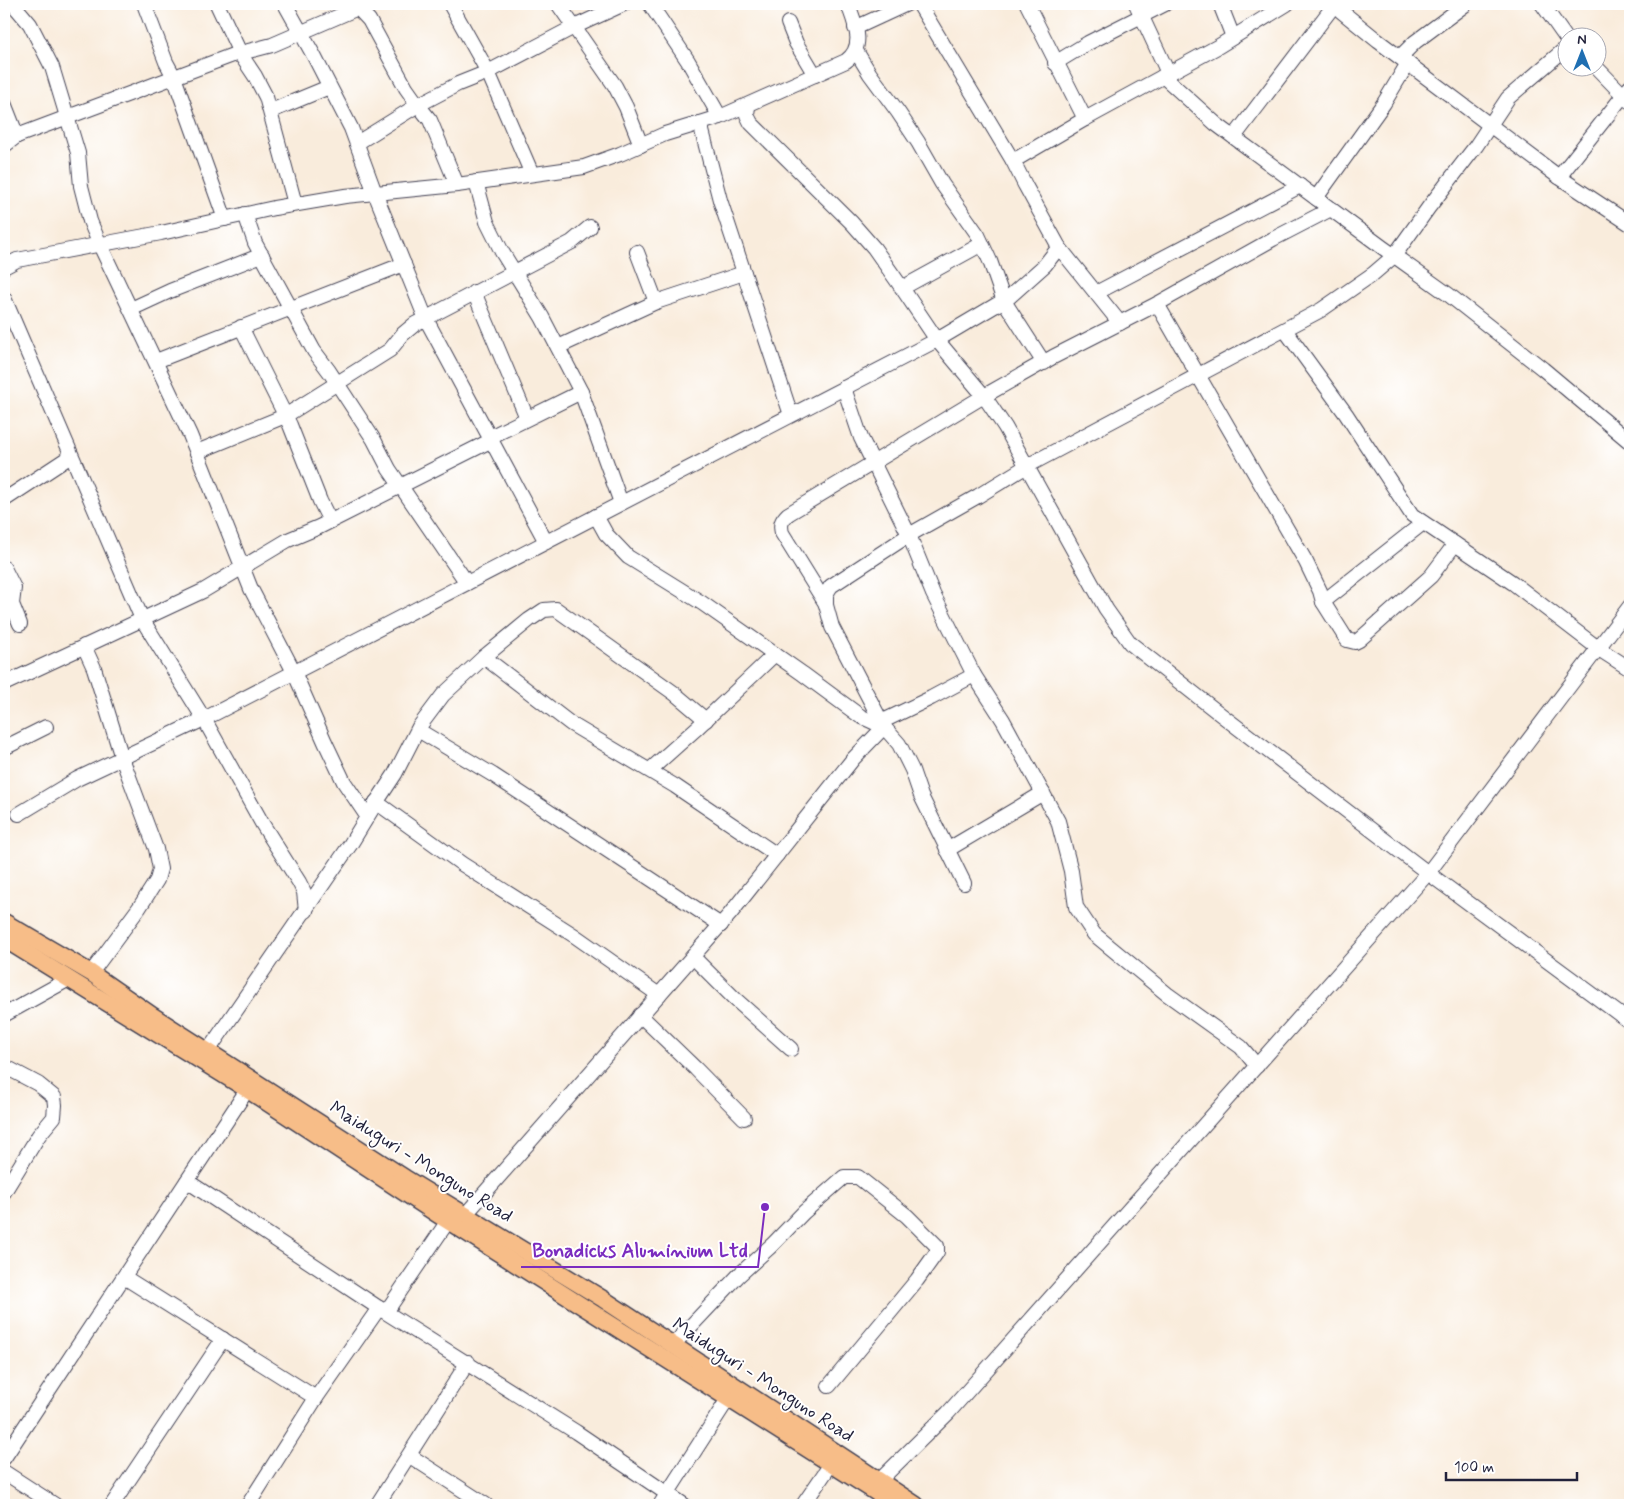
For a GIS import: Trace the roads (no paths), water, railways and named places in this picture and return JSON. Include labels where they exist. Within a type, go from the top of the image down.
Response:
[{"type":"main road","name":"Maiduguri - Monguno Road","points":[[4,922],[91,973],[208,1051],[251,1085],[448,1221],[896,1505]]},
{"type":"main road","name":"Maiduguri - Monguno Road","points":[[4,939],[466,1214],[673,1344],[916,1505]]},
{"type":"street","points":[[4,8],[13,4],[30,24],[52,67],[78,153],[81,186],[90,221],[100,245],[197,452],[251,589],[294,672],[340,774],[367,816]]},
{"type":"street","points":[[144,4],[166,62],[174,77],[225,219]]},
{"type":"street","points":[[217,4],[271,111],[295,204]]},
{"type":"street","points":[[285,4],[351,128],[375,193],[426,318],[546,542]]},
{"type":"street","points":[[450,4],[488,72],[532,174]]},
{"type":"street","points":[[558,4],[615,86],[626,107],[641,145]]},
{"type":"street","points":[[357,143],[418,105],[458,84],[488,72],[574,27],[624,4]]},
{"type":"street","points":[[650,4],[688,61],[720,118]]},
{"type":"street","points":[[4,267],[17,260],[100,245],[295,204],[375,193],[457,185],[584,167],[665,134],[720,118],[846,61],[856,51],[858,43],[848,4]]},
{"type":"street","points":[[855,28],[907,4]]},
{"type":"street","points":[[919,4],[1013,161],[1024,185],[1059,247],[1120,323]]},
{"type":"street","points":[[1027,4],[1055,63],[1085,119]]},
{"type":"street","points":[[1055,63],[1139,10],[1165,4]]},
{"type":"street","points":[[1220,4],[1233,37]]},
{"type":"street","points":[[1013,161],[1233,37],[1287,4]]},
{"type":"street","points":[[1234,137],[1335,4],[1341,11],[1490,126],[1559,177],[1630,224]]},
{"type":"street","points":[[1316,198],[1384,103],[1404,60],[1416,42],[1464,4]]},
{"type":"street","points":[[1542,4],[1559,28]]},
{"type":"street","points":[[4,146],[17,136],[174,77],[233,55],[272,46],[360,5],[406,88],[430,120],[457,185]]},
{"type":"street","points":[[1139,10],[1166,75],[1216,124],[1457,301],[1630,442]]},
{"type":"street","points":[[788,23],[796,43],[815,75]]},
{"type":"street","points":[[856,51],[908,127],[942,184],[978,235],[1004,300],[1044,363]]},
{"type":"street","points":[[964,883],[921,796],[912,770],[899,744],[882,724],[832,628],[826,605],[826,594],[831,586],[909,535],[1026,466],[1285,330],[1321,310],[1373,274],[1394,256],[1490,126],[1508,98],[1556,57]]},
{"type":"street","points":[[1559,177],[1628,94],[1606,75]]},
{"type":"street","points":[[271,111],[329,87]]},
{"type":"street","points":[[4,102],[17,136]]},
{"type":"street","points":[[748,106],[747,115],[751,123],[852,223],[874,248],[937,340],[984,396],[1005,427],[1106,610],[1130,643],[1428,873],[1630,1022]]},
{"type":"street","points":[[700,123],[720,200],[791,415]]},
{"type":"street","points":[[476,182],[487,222],[542,317],[581,392],[621,503]]},
{"type":"street","points":[[1096,292],[1300,186]]},
{"type":"street","points":[[826,605],[782,533],[781,520],[788,514],[984,396],[1331,209]]},
{"type":"street","points":[[245,214],[255,243],[314,351],[330,371],[336,384],[374,440],[400,485],[467,583]]},
{"type":"street","points":[[197,452],[285,416],[390,350],[403,334],[426,318],[572,242],[590,227]]},
{"type":"street","points":[[902,288],[982,244]]},
{"type":"street","points":[[19,814],[77,779],[137,752],[204,718],[937,340],[1004,300],[1046,266],[1059,247]]},
{"type":"street","points":[[638,252],[656,302]]},
{"type":"street","points":[[131,309],[262,255]]},
{"type":"street","points":[[156,361],[404,264]]},
{"type":"street","points":[[558,348],[656,302],[744,273]]},
{"type":"street","points":[[474,292],[527,418]]},
{"type":"street","points":[[4,298],[142,619],[204,718],[263,825],[301,887],[306,901],[306,911]]},
{"type":"street","points":[[1157,304],[1306,562],[1320,591],[1323,602],[1347,640],[1355,642],[1431,576],[1455,544]]},
{"type":"street","points":[[241,327],[290,424],[320,501],[330,521]]},
{"type":"street","points":[[1285,330],[1346,414],[1412,515],[1513,583],[1599,649],[1630,669]]},
{"type":"street","points":[[844,388],[861,438],[909,535],[933,594],[974,675],[1003,720],[1058,821],[1071,871],[1076,907],[1094,934],[1167,994],[1241,1047],[1257,1066]]},
{"type":"street","points":[[4,684],[203,591],[288,540],[330,521],[527,418],[581,392]]},
{"type":"street","points":[[4,500],[71,456]]},
{"type":"street","points":[[596,516],[606,534],[628,557],[702,603],[860,716],[882,724]]},
{"type":"street","points":[[1323,602],[1423,523]]},
{"type":"street","points":[[4,568],[14,588],[12,604],[20,624]]},
{"type":"street","points":[[879,1481],[953,1407],[1428,873],[1630,606]]},
{"type":"street","points":[[208,1051],[350,845],[395,774],[418,730],[443,695],[484,657],[544,610],[556,609],[674,693],[706,720]]},
{"type":"street","points":[[84,646],[94,668],[122,758],[156,849],[160,869],[157,880],[139,908],[91,973]]},
{"type":"street","points":[[650,770],[775,654]]},
{"type":"street","points":[[484,657],[571,724],[650,770],[777,855]]},
{"type":"street","points":[[466,1214],[721,925],[882,724],[974,675]]},
{"type":"street","points":[[4,748],[46,727]]},
{"type":"street","points":[[418,730],[493,776],[721,925]]},
{"type":"street","points":[[948,850],[1043,793]]},
{"type":"street","points":[[376,802],[462,864],[576,936],[659,995]]},
{"type":"street","points":[[693,957],[735,999],[791,1049]]},
{"type":"street","points":[[4,1015],[69,979]]},
{"type":"street","points":[[640,1015],[744,1118]]},
{"type":"street","points":[[4,1066],[38,1084],[54,1096],[55,1104],[54,1117],[39,1135],[4,1192]]},
{"type":"street","points":[[4,1458],[8,1443],[124,1277],[251,1085]]},
{"type":"street","points":[[673,1344],[739,1275],[804,1212],[844,1177],[858,1177],[907,1216],[932,1239],[937,1246],[937,1252],[917,1280],[829,1386]]},
{"type":"street","points":[[186,1181],[383,1310],[576,1432],[663,1500],[684,1505]]},
{"type":"street","points":[[248,1505],[316,1398],[448,1221]]},
{"type":"street","points":[[124,1277],[316,1398]]},
{"type":"street","points":[[112,1505],[223,1340]]},
{"type":"street","points":[[377,1505],[410,1456],[468,1362]]},
{"type":"street","points":[[663,1500],[728,1399]]},
{"type":"street","points":[[410,1456],[486,1505]]},
{"type":"street","points":[[803,1505],[831,1464]]},
{"type":"street","points":[[4,1472],[55,1505]]},
{"type":"place","name":"Bonadicks Aluminium Ltd","points":[[765,1207]]}]
